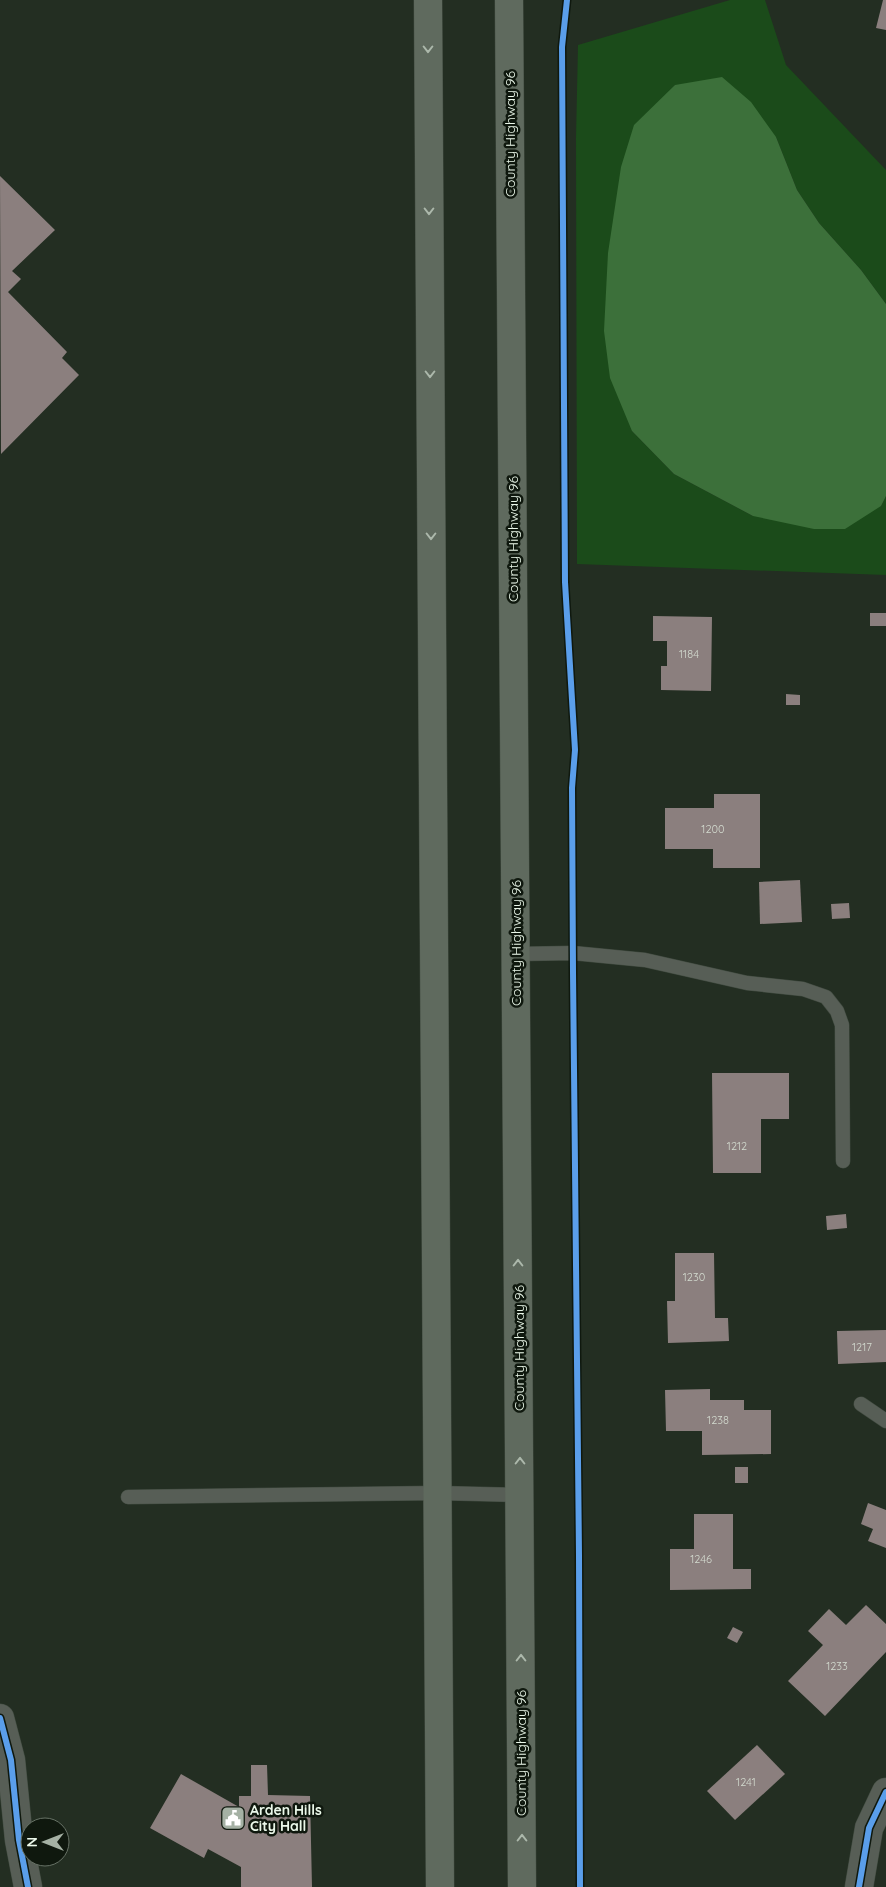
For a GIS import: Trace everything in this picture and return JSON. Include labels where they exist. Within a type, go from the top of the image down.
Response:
[{"type":"main road","points":[[428,0],[440,1887]]},
{"type":"main road","name":"County Highway 96","points":[[509,0],[522,1887]]},
{"type":"street","points":[[0,1718],[11,1760],[19,1840],[28,1887]]},
{"type":"street","points":[[859,1887],[869,1828],[886,1792]]},
{"type":"lane","points":[[516,954],[573,953],[645,960],[746,983],[803,989],[826,996],[837,1011],[842,1025],[843,1161]]},
{"type":"lane","points":[[861,1404],[886,1421]]},
{"type":"lane","points":[[128,1497],[438,1493],[520,1494]]},
{"type":"shaded area","points":[[730,0],[765,0],[786,65],[886,170],[886,304],[861,270],[819,223],[797,190],[776,137],[675,85],[670,91],[632,431],[674,474],[753,516],[881,506],[886,496],[886,575],[577,564],[576,138],[578,45]]},
{"type":"shaded area","points":[[722,77],[751,102],[776,137],[797,190],[819,223],[861,270],[886,304],[886,496],[881,506],[845,529],[814,529],[753,516],[674,474],[632,431],[610,378],[604,331],[608,253],[621,167],[634,125],[675,85]]},
{"type":"building","points":[[883,0],[886,0],[886,30],[876,28]]},
{"type":"building","points":[[0,176],[55,230],[12,271],[21,279],[8,292],[67,352],[62,358],[79,375],[1,454]]},
{"type":"building","points":[[870,613],[886,613],[886,626],[870,626]]},
{"type":"building","points":[[653,616],[712,617],[711,691],[661,690],[661,666],[667,666],[667,641],[653,641]]},
{"type":"building","points":[[786,694],[800,695],[800,705],[786,705]]},
{"type":"building","points":[[714,794],[760,794],[760,868],[713,868],[713,849],[665,849],[665,808],[714,808]]},
{"type":"building","points":[[800,880],[802,922],[760,924],[759,882]]},
{"type":"building","points":[[849,903],[850,918],[832,919],[831,904]]},
{"type":"building","points":[[712,1073],[789,1073],[789,1119],[761,1119],[761,1173],[713,1173]]},
{"type":"building","points":[[846,1214],[847,1228],[827,1230],[826,1216]]},
{"type":"building","points":[[675,1253],[714,1253],[715,1318],[728,1318],[729,1341],[668,1343],[667,1301],[675,1301]]},
{"type":"building","points":[[886,1330],[886,1362],[838,1364],[837,1331]]},
{"type":"building","points":[[710,1389],[710,1400],[744,1400],[744,1410],[771,1410],[771,1454],[702,1455],[702,1431],[666,1431],[665,1390]]},
{"type":"building","points":[[735,1467],[748,1467],[748,1483],[735,1483]]},
{"type":"building","points":[[868,1503],[886,1510],[886,1548],[868,1541],[873,1529],[861,1524]]},
{"type":"building","points":[[694,1514],[733,1514],[733,1569],[751,1569],[751,1589],[670,1590],[670,1549],[694,1549]]},
{"type":"building","points":[[866,1605],[886,1624],[886,1652],[825,1716],[788,1681],[823,1645],[808,1631],[829,1609],[846,1625]]},
{"type":"building","points":[[733,1627],[743,1632],[737,1643],[727,1638]]},
{"type":"building","points":[[757,1745],[785,1774],[735,1820],[707,1791]]},
{"type":"building","name":"Arden Hills City Hall","points":[[251,1765],[267,1765],[268,1795],[310,1796],[312,1887],[241,1887],[241,1867],[208,1849],[204,1858],[150,1828],[181,1774],[239,1807],[239,1796],[251,1796]]},
{"type":"cycle path","points":[[567,0],[562,47],[565,582],[575,750],[572,788],[580,1887]]},
{"type":"cycle path","points":[[0,1718],[11,1760],[19,1840],[28,1887]]},
{"type":"cycle path","points":[[859,1887],[869,1828],[886,1792]]},
{"type":"place","name":"Arden Hills City Hall","points":[[233,1818]]}]
